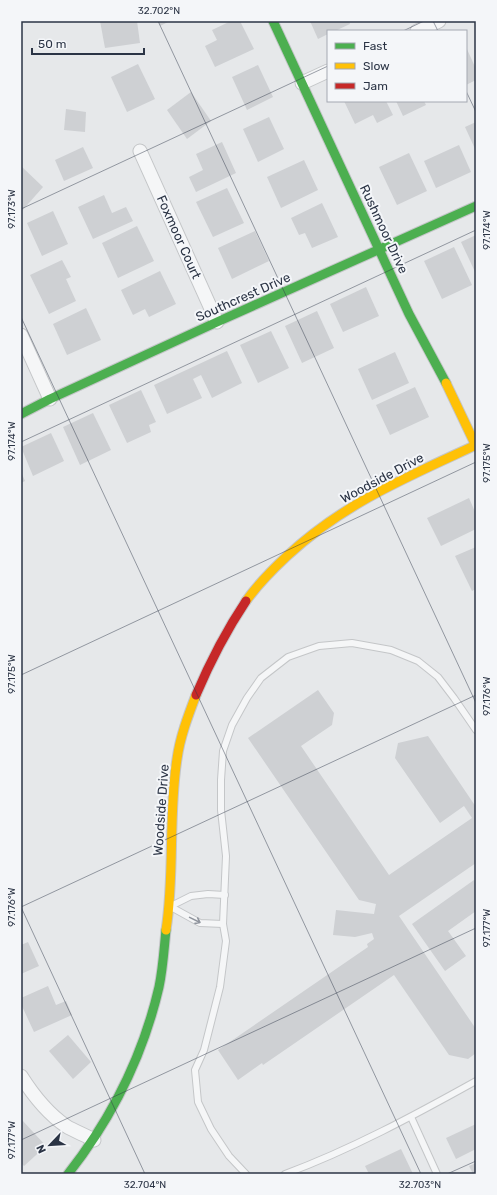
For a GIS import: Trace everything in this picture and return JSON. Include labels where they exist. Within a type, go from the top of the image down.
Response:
[{"type":"street","name":"Rushmoor Drive","points":[[273,21],[409,314],[453,395],[476,446]]},
{"type":"street","points":[[419,30],[439,21]]},
{"type":"street","points":[[302,83],[327,71]]},
{"type":"street","name":"Foxmoor Court","points":[[140,151],[217,322]]},
{"type":"street","name":"Southcrest Drive","points":[[21,414],[50,399],[217,322],[476,206]]},
{"type":"street","points":[[21,335],[50,399]]},
{"type":"street","name":"Woodside Drive","points":[[68,1174],[82,1158],[94,1140],[124,1089],[146,1034],[159,985],[170,906],[174,784],[181,743],[186,723],[204,676],[226,632],[249,597],[274,569],[305,540],[347,510],[384,488],[476,446]]},
{"type":"street","points":[[21,1076],[28,1088],[45,1108],[67,1126],[94,1140]]},
{"type":"lane","points":[[246,1174],[229,1156],[211,1129],[198,1102],[195,1070],[204,1050],[220,987],[226,941],[223,924],[226,856],[221,810],[221,780],[223,751],[232,725],[247,698],[261,678],[288,656],[319,646],[352,643],[391,650],[418,661],[438,677],[476,730]]},
{"type":"lane","points":[[170,906],[190,896],[208,894],[225,895]]},
{"type":"lane","points":[[170,906],[200,922],[223,924]]},
{"type":"lane","points":[[285,1174],[411,1117],[476,1081]]},
{"type":"lane","points":[[411,1117],[437,1174]]},
{"type":"building","points":[[100,21],[137,21],[140,43],[105,48]]},
{"type":"building","points":[[158,21],[170,21],[160,26]]},
{"type":"building","points":[[231,21],[240,21],[254,49],[215,67],[205,46],[217,40],[212,30]]},
{"type":"building","points":[[310,21],[349,21],[350,24],[337,30],[327,30],[327,34],[318,39]]},
{"type":"building","points":[[467,49],[476,69],[476,80],[467,84]]},
{"type":"building","points":[[138,64],[155,99],[127,112],[111,77]]},
{"type":"building","points":[[258,65],[273,97],[247,110],[232,77]]},
{"type":"building","points":[[191,92],[211,121],[187,139],[167,110]]},
{"type":"building","points":[[344,102],[386,102],[393,115],[377,123],[373,115],[355,124]]},
{"type":"building","points":[[396,102],[424,102],[426,105],[403,116]]},
{"type":"building","points":[[66,109],[86,112],[85,132],[64,130]]},
{"type":"building","points":[[269,117],[284,149],[258,162],[243,129]]},
{"type":"building","points":[[476,122],[476,151],[465,127]]},
{"type":"building","points":[[222,142],[236,173],[196,192],[189,177],[203,170],[196,154]]},
{"type":"building","points":[[459,145],[471,172],[436,188],[424,161]]},
{"type":"building","points":[[83,147],[93,168],[64,181],[55,160]]},
{"type":"building","points":[[409,153],[427,191],[397,205],[379,167]]},
{"type":"building","points":[[304,160],[318,190],[281,208],[267,177]]},
{"type":"building","points":[[21,166],[43,187],[21,212]]},
{"type":"building","points":[[227,188],[244,223],[213,237],[196,202]]},
{"type":"building","points":[[104,195],[112,213],[126,207],[133,221],[93,239],[78,207]]},
{"type":"building","points":[[322,203],[338,237],[312,248],[305,233],[299,235],[291,218]]},
{"type":"building","points":[[53,211],[68,244],[42,256],[27,223]]},
{"type":"building","points":[[137,226],[154,261],[118,278],[102,243]]},
{"type":"building","points":[[255,231],[269,261],[232,279],[218,248]]},
{"type":"building","points":[[476,235],[476,274],[461,242]]},
{"type":"building","points":[[454,247],[472,285],[442,299],[424,261]]},
{"type":"building","points":[[62,260],[71,277],[66,279],[76,301],[49,314],[30,275]]},
{"type":"building","points":[[160,271],[176,304],[149,317],[145,309],[133,315],[121,290]]},
{"type":"building","points":[[366,287],[379,316],[343,332],[330,304]]},
{"type":"building","points":[[86,308],[101,340],[67,355],[53,324]]},
{"type":"building","points":[[317,311],[334,348],[302,363],[285,326]]},
{"type":"building","points":[[271,331],[289,368],[258,383],[240,345]]},
{"type":"building","points":[[227,351],[242,383],[212,398],[201,375],[193,379],[202,398],[167,414],[154,385]]},
{"type":"building","points":[[395,352],[409,383],[372,400],[358,369]]},
{"type":"building","points":[[415,387],[429,417],[390,435],[376,405]]},
{"type":"building","points":[[141,390],[156,422],[149,425],[151,432],[127,443],[109,405]]},
{"type":"building","points":[[93,413],[111,450],[80,465],[63,427]]},
{"type":"building","points":[[51,433],[64,461],[33,476],[21,447]]},
{"type":"building","points":[[21,472],[25,481],[21,483]]},
{"type":"building","points":[[469,498],[476,514],[476,529],[441,546],[427,518]]},
{"type":"building","points":[[476,547],[476,589],[472,591],[455,556]]},
{"type":"building","points":[[318,690],[334,713],[332,725],[301,746],[389,875],[472,818],[464,806],[440,823],[395,758],[398,743],[428,736],[476,807],[476,863],[399,916],[476,1029],[476,1053],[468,1059],[449,1055],[394,975],[263,1065],[262,1063],[238,1080],[218,1050],[368,947],[367,944],[374,939],[372,933],[355,937],[333,935],[336,910],[374,914],[376,904],[359,900],[248,738]]},
{"type":"building","points":[[474,880],[476,884],[476,911],[448,931],[466,956],[445,971],[412,924]]},
{"type":"building","points":[[28,942],[39,966],[21,974],[21,945]]},
{"type":"building","points":[[48,986],[56,1005],[66,1001],[72,1015],[34,1032],[21,1004],[21,998]]},
{"type":"building","points":[[68,1035],[91,1062],[73,1079],[49,1051]]},
{"type":"building","points":[[22,1120],[46,1146],[24,1166],[21,1163]]},
{"type":"building","points":[[476,1124],[476,1149],[456,1159],[446,1138]]},
{"type":"building","points":[[401,1149],[413,1174],[369,1174],[365,1166]]},
{"type":"building","points":[[476,1163],[476,1174],[473,1174],[469,1166]]},
{"type":"traffic: fast","points":[[273,21],[409,314],[446,383]]},
{"type":"traffic: fast","points":[[21,414],[50,399],[217,322],[476,206]]},
{"type":"traffic: fast","points":[[68,1174],[99,1131],[135,1062],[152,1013],[159,987],[166,930]]},
{"type":"traffic: slow","points":[[446,383],[476,446]]},
{"type":"traffic: slow","points":[[246,601],[260,583],[281,561],[309,537],[331,521],[354,506],[401,480],[476,445]]},
{"type":"traffic: slow","points":[[166,930],[169,909],[174,780],[182,735],[196,695]]},
{"type":"traffic: jam","points":[[196,695],[219,647],[246,601]]}]
